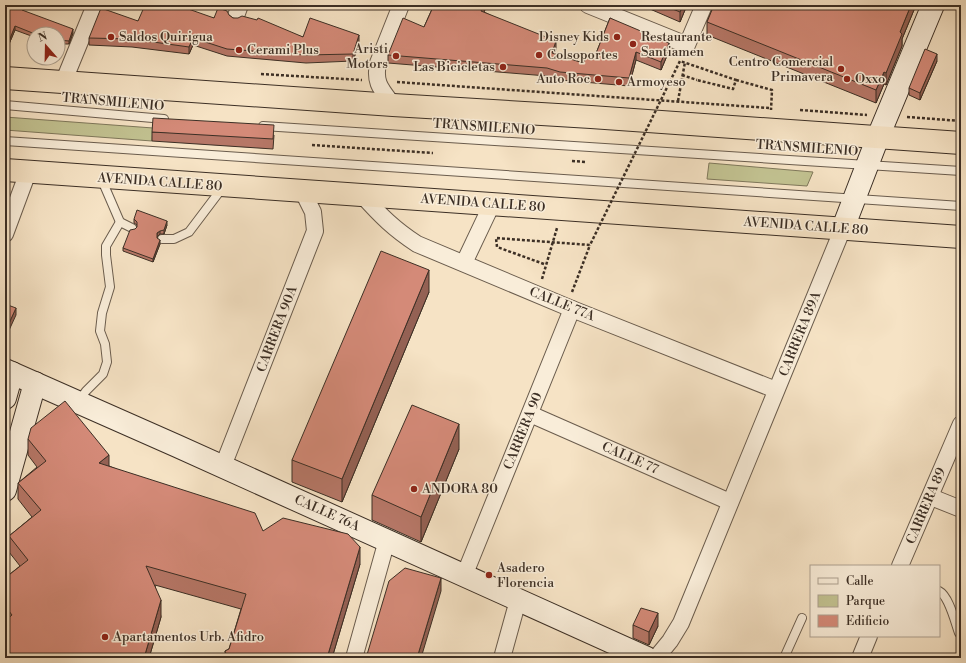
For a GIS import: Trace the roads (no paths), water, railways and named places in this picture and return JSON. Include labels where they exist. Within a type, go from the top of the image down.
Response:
[{"type":"highway","points":[[5,78],[961,143]]},
{"type":"highway","name":"AVENIDA CALLE 80","points":[[5,170],[100,178],[563,208],[961,237]]},
{"type":"street","points":[[63,83],[95,5]]},
{"type":"street","points":[[392,105],[377,80],[376,71],[378,62],[401,5]]},
{"type":"street","points":[[588,5],[687,45],[704,5]]},
{"type":"street","name":"CARRERA 89A","points":[[656,658],[670,641],[681,623],[843,228],[886,116],[933,5]]},
{"type":"street","points":[[5,234],[28,172]]},
{"type":"street","name":"CARRERA 90A","points":[[223,466],[315,231],[313,212],[303,192]]},
{"type":"street","name":"CALLE 77A","points":[[363,196],[386,221],[400,233],[417,244],[572,309],[776,390]]},
{"type":"street","points":[[464,263],[492,204]]},
{"type":"street","name":"CARRERA 90","points":[[464,576],[572,309]]},
{"type":"street","points":[[5,398],[8,371]]},
{"type":"street","name":"CALLE 76A","points":[[8,371],[223,466],[648,658]]},
{"type":"street","points":[[5,490],[34,383]]},
{"type":"street","name":"CALLE 77","points":[[530,414],[730,502]]},
{"type":"street","name":"CARRERA 89","points":[[900,565],[931,497],[961,424]]},
{"type":"street","points":[[931,497],[961,509]]},
{"type":"street","points":[[354,658],[386,540]]},
{"type":"street","points":[[502,658],[518,600]]},
{"type":"street","points":[[860,658],[870,637]]},
{"type":"lane","name":"TRANSMILENIO","points":[[5,105],[170,120]]},
{"type":"lane","name":"TRANSMILENIO","points":[[258,125],[961,171]]},
{"type":"lane","points":[[5,141],[961,206]]},
{"type":"lane","points":[[100,178],[120,222],[132,228]]},
{"type":"lane","points":[[162,239],[174,238],[189,232],[224,186]]},
{"type":"lane","points":[[78,402],[102,374],[107,362],[100,331],[102,313],[110,287],[106,246],[120,222]]},
{"type":"lane","points":[[940,592],[948,603],[959,633]]},
{"type":"lane","points":[[784,658],[802,618]]},
{"type":"place","name":"Saldos Quirigua","points":[[111,37]]},
{"type":"place","name":"Disney Kids","points":[[617,37]]},
{"type":"place","name":"Restaurante Santiamen","points":[[633,44]]},
{"type":"place","name":"Cerami Plus","points":[[239,50]]},
{"type":"place","name":"Colsoportes","points":[[539,55]]},
{"type":"place","name":"Aristi Motors","points":[[396,56]]},
{"type":"place","name":"Las Bicicletas","points":[[503,67]]},
{"type":"place","name":"Centro Comercial Primavera","points":[[841,69]]},
{"type":"place","name":"Auto Roc","points":[[598,79]]},
{"type":"place","name":"Oxxo","points":[[847,79]]},
{"type":"place","name":"Armoyeso","points":[[619,82]]},
{"type":"place","name":"ANDORA 80","points":[[414,489]]},
{"type":"place","name":"Asadero Florencia","points":[[489,575]]},
{"type":"place","name":"Apartamentos Urb. Afidro","points":[[105,637]]}]
